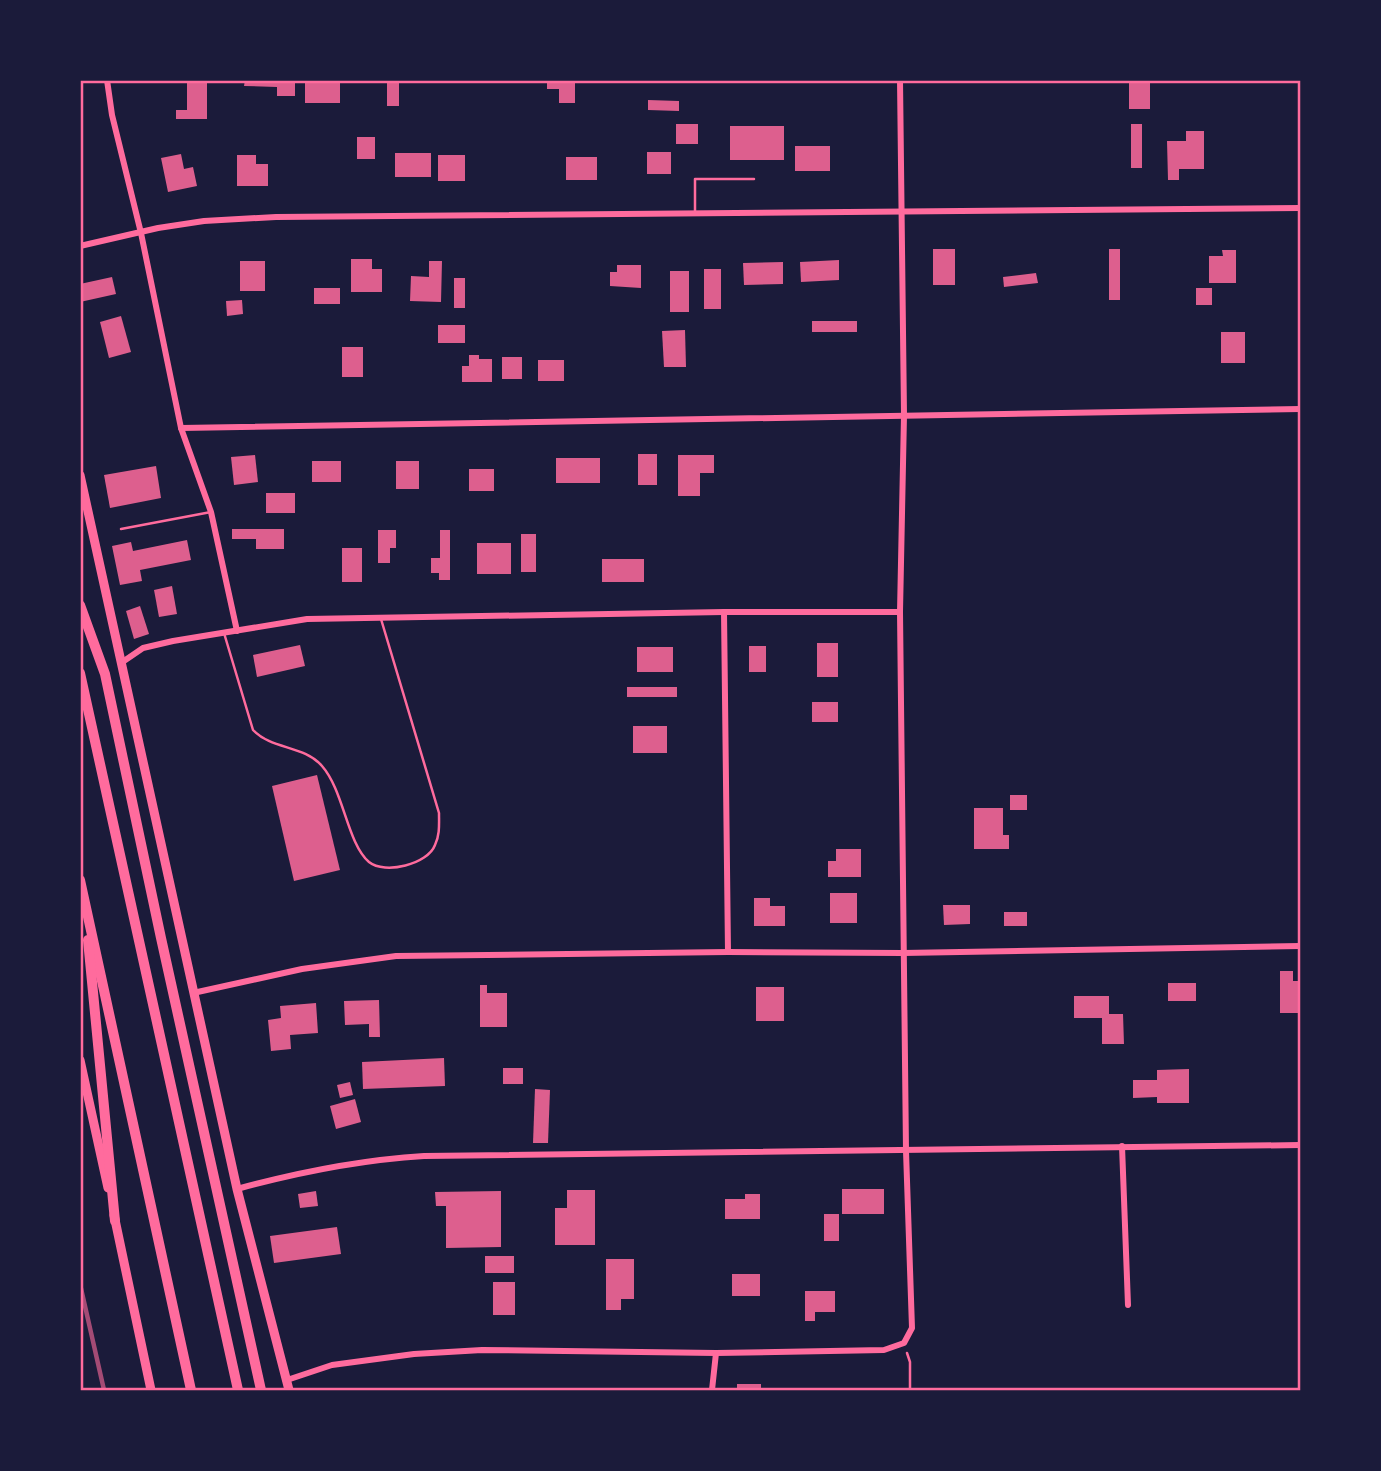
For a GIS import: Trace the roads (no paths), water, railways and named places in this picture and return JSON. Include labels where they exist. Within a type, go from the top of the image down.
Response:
[{"type":"highway","points":[[80,605],[105,674],[261,1391]]},
{"type":"highway","points":[[80,673],[237,1388]]},
{"type":"highway","points":[[80,880],[191,1391]]},
{"type":"highway","points":[[84,896],[115,1221]]},
{"type":"main road","points":[[80,475],[237,1189],[289,1391]]},
{"type":"main road","points":[[80,1060],[151,1391]]},
{"type":"street","points":[[107,80],[112,114],[141,233],[181,428],[211,512],[237,631]]},
{"type":"street","points":[[287,1380],[332,1365],[414,1354],[482,1350],[716,1353],[884,1350],[904,1343],[912,1328],[903,953],[900,612],[904,415],[900,80]]},
{"type":"street","points":[[80,246],[158,228],[204,221],[276,217],[1300,208]]},
{"type":"street","points":[[181,428],[1300,409]]},
{"type":"street","points":[[121,663],[143,648],[307,619],[724,611],[900,612]]},
{"type":"street","points":[[724,611],[728,952]]},
{"type":"street","points":[[193,993],[302,969],[396,956],[903,953],[1300,946]]},
{"type":"street","points":[[237,1189],[342,1164],[424,1156],[1300,1145]]},
{"type":"street","points":[[1122,1146],[1128,1305]]},
{"type":"street","points":[[712,1391],[716,1353]]},
{"type":"lane","points":[[695,214],[695,179],[754,179]]},
{"type":"lane","points":[[121,529],[211,512]]},
{"type":"lane","points":[[224,633],[253,730],[261,738],[311,757],[323,766],[333,783],[358,847],[368,861],[376,866],[387,867],[428,856],[435,846],[439,813],[381,618]]},
{"type":"railway","points":[[80,1284],[104,1390]]}]
